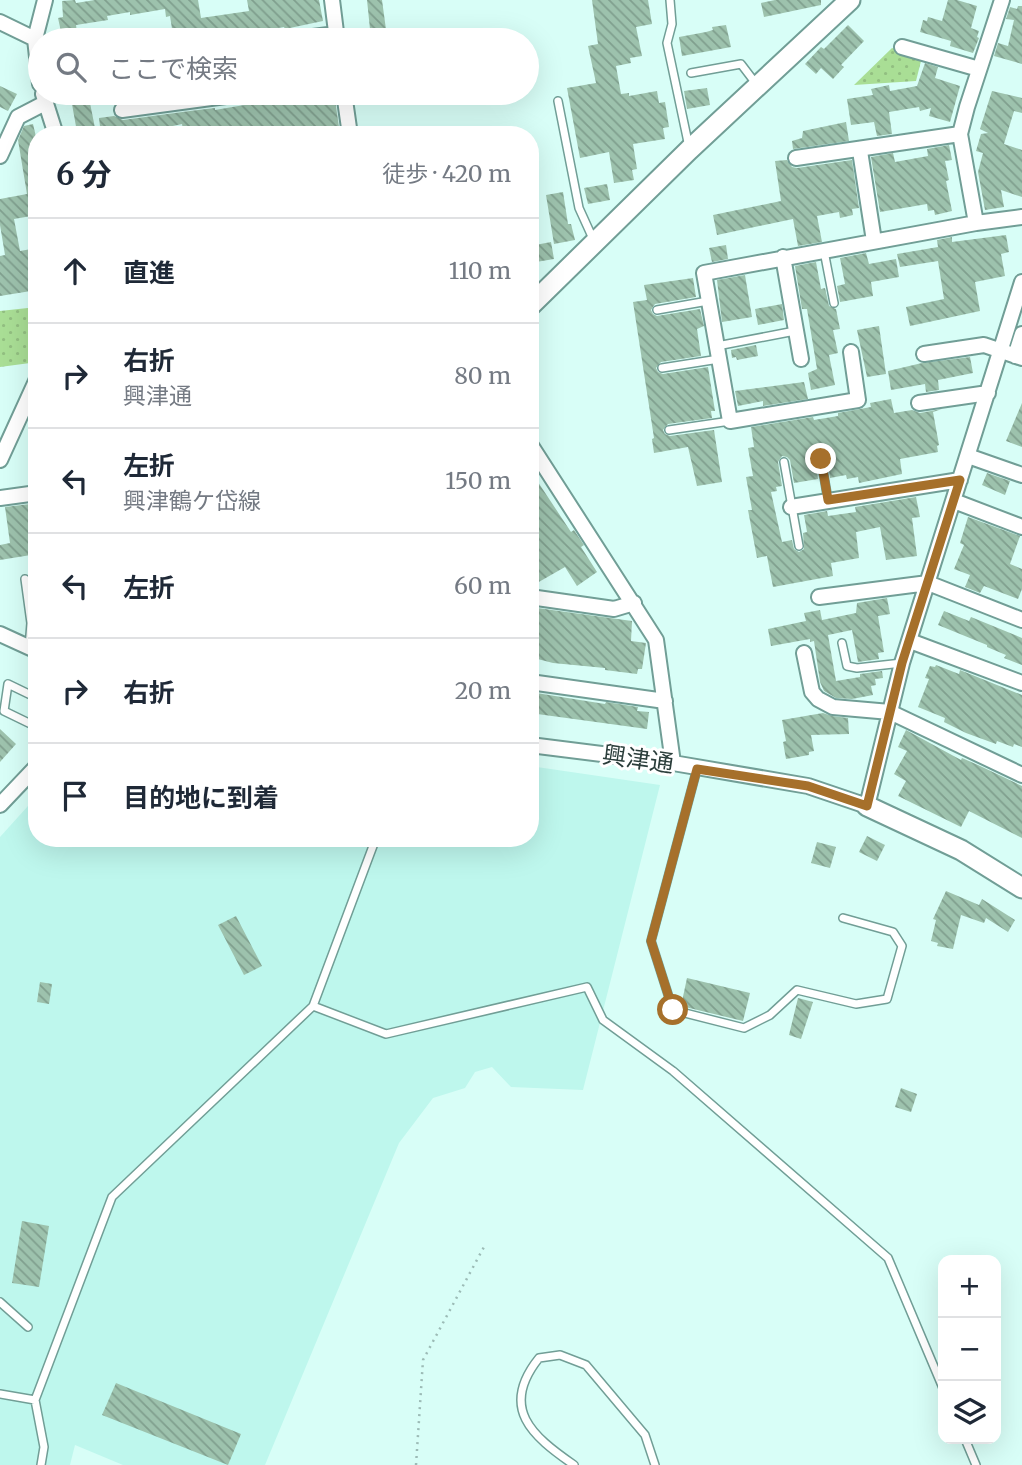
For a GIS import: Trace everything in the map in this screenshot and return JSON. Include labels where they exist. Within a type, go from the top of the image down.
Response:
[{"type":"street","points":[[38,28],[45,0]]},
{"type":"street","points":[[332,0],[336,28]]},
{"type":"street","points":[[539,294],[850,0]]},
{"type":"street","points":[[976,223],[960,134],[1002,0]]},
{"type":"street","points":[[0,22],[28,36]]},
{"type":"street","points":[[902,47],[979,69]]},
{"type":"street","points":[[0,156],[4,132],[34,105]]},
{"type":"street","points":[[45,105],[53,126]]},
{"type":"street","points":[[122,110],[159,105]]},
{"type":"street","points":[[346,105],[349,126]]},
{"type":"street","points":[[796,158],[860,151],[960,134]]},
{"type":"street","points":[[860,151],[874,241]]},
{"type":"street","points":[[851,352],[858,400],[730,421],[704,273],[782,257],[1022,217]]},
{"type":"street","points":[[782,257],[801,359]]},
{"type":"street","points":[[1013,355],[1022,282]]},
{"type":"street","points":[[1020,884],[961,850],[867,806],[902,663],[988,393],[1013,355],[1022,334]]},
{"type":"street","points":[[924,354],[984,345],[1013,355]]},
{"type":"street","points":[[919,402],[988,393]]},
{"type":"street","points":[[0,460],[28,399]]},
{"type":"street","points":[[968,456],[1022,475]]},
{"type":"street","points":[[539,458],[656,640],[673,763]]},
{"type":"street","points":[[792,507],[960,480]]},
{"type":"street","points":[[0,498],[28,494]]},
{"type":"street","points":[[954,500],[1022,527]]},
{"type":"street","points":[[819,597],[928,583],[1022,620]]},
{"type":"street","points":[[539,598],[614,609],[634,603]]},
{"type":"street","points":[[0,634],[28,648]]},
{"type":"street","points":[[910,641],[1022,683]]},
{"type":"street","points":[[804,653],[812,692],[818,699],[833,707],[890,712],[1022,775]]},
{"type":"street","points":[[539,683],[665,701]]},
{"type":"street","name":"興津通","points":[[539,746],[673,763],[808,786],[867,806]]},
{"type":"street","points":[[0,806],[28,775]]},
{"type":"lane","points":[[670,0],[672,24],[667,43],[689,150]]},
{"type":"lane","points":[[691,72],[741,64],[758,86]]},
{"type":"lane","points":[[558,101],[579,208],[595,243]]},
{"type":"lane","points":[[824,250],[834,303]]},
{"type":"lane","points":[[657,310],[708,301]]},
{"type":"lane","points":[[662,368],[795,331]]},
{"type":"lane","points":[[669,430],[730,421]]},
{"type":"lane","points":[[821,459],[828,500]]},
{"type":"lane","points":[[784,462],[799,546]]},
{"type":"lane","points":[[24,579],[28,604]]},
{"type":"lane","points":[[842,643],[847,666],[857,668],[902,663]]},
{"type":"lane","points":[[28,694],[8,684],[4,711],[28,723]]},
{"type":"lane","points":[[697,769],[651,941],[673,1010],[744,1028],[770,1015],[797,990],[856,1004],[887,999],[902,946],[893,932],[843,918]]},
{"type":"lane","points":[[41,1465],[44,1447],[35,1400],[111,1197],[313,1006],[373,847]]},
{"type":"lane","points":[[313,1006],[386,1034],[587,986],[603,1020],[673,1071],[888,1258],[940,1381]]},
{"type":"lane","points":[[0,1302],[28,1327]]},
{"type":"lane","points":[[574,1465],[543,1443],[524,1419],[521,1394],[527,1373],[539,1358],[560,1354],[586,1365],[645,1435],[655,1465]]},
{"type":"lane","points":[[0,1394],[35,1400]]},
{"type":"lane","points":[[967,1444],[976,1465]]},
{"type":"path","points":[[416,1465],[423,1360],[485,1245]]},
{"type":"shaded area","points":[[539,767],[660,785],[583,1090],[511,1087],[492,1067],[475,1072],[465,1088],[433,1098],[399,1143],[265,1465],[123,1465],[75,1445],[70,1465],[0,1465],[0,837],[28,806],[28,847],[539,847]]},
{"type":"green space","points":[[892,48],[922,57],[916,81],[854,85]]},
{"type":"green space","points":[[28,308],[28,363],[0,367],[0,311]]},
{"type":"building","points":[[75,0],[76,3],[95,0],[198,0],[201,18],[249,11],[247,0],[319,0],[323,21],[290,28],[172,28],[170,16],[166,17],[165,9],[107,16],[108,20],[76,25],[76,28],[60,28],[58,18],[63,17],[62,1]]},
{"type":"building","points":[[367,0],[382,0],[386,28],[370,28]]},
{"type":"building","points":[[592,0],[648,0],[652,24],[636,27],[642,56],[630,58],[631,63],[616,66],[621,94],[629,93],[629,96],[657,91],[659,103],[665,102],[669,127],[663,128],[665,139],[633,144],[637,169],[632,170],[634,180],[614,183],[609,152],[580,158],[567,88],[596,83],[588,46],[598,44]]},
{"type":"building","points":[[775,0],[821,0],[821,5],[764,17],[761,3]]},
{"type":"building","points":[[948,0],[977,6],[971,28],[979,31],[979,38],[973,53],[950,46],[951,41],[920,32],[923,20],[927,21],[928,17],[942,21]]},
{"type":"building","points":[[1022,6],[1022,64],[994,56],[998,43],[1008,46],[1014,20],[1006,19],[1010,7],[1017,9]]},
{"type":"building","points":[[726,25],[731,47],[682,56],[679,37]]},
{"type":"building","points":[[848,25],[864,41],[841,65],[844,67],[833,79],[821,68],[816,74],[805,64]]},
{"type":"building","points":[[925,63],[938,67],[935,78],[960,86],[950,122],[929,116],[931,108],[920,111],[919,107],[889,112],[892,134],[877,136],[874,122],[851,125],[847,99],[873,95],[871,89],[889,85],[890,91],[917,86]]},
{"type":"building","points":[[0,86],[17,94],[8,111],[0,107]]},
{"type":"building","points":[[707,88],[710,105],[687,109],[684,91]]},
{"type":"building","points":[[992,91],[1022,98],[1022,113],[1014,111],[1004,144],[1022,150],[1022,197],[1001,190],[1004,207],[985,210],[978,172],[983,153],[976,151],[981,134],[988,133],[980,129]]},
{"type":"building","points":[[72,105],[90,105],[95,126],[76,126]]},
{"type":"building","points":[[244,105],[336,105],[339,126],[100,126],[99,118],[114,116],[123,120]]},
{"type":"building","points":[[846,122],[849,141],[793,149],[792,141],[802,138],[803,131]]},
{"type":"building","points":[[33,124],[33,126],[28,126],[28,217],[14,219],[20,251],[28,250],[28,291],[0,296],[0,256],[5,255],[0,225],[0,199],[27,194],[18,140],[24,126]]},
{"type":"building","points":[[949,145],[952,160],[945,161],[952,211],[935,215],[934,210],[928,211],[927,204],[880,212],[871,157],[893,153],[895,162],[928,156],[927,149]]},
{"type":"building","points":[[787,160],[792,167],[797,168],[852,160],[859,208],[852,209],[853,215],[840,218],[839,212],[817,216],[822,242],[798,246],[793,219],[717,235],[713,215],[781,201],[775,161]]},
{"type":"building","points":[[607,184],[610,200],[588,204],[584,188]]},
{"type":"building","points":[[563,192],[568,224],[571,224],[575,240],[554,244],[546,195]]},
{"type":"building","points":[[1006,235],[1009,252],[1001,254],[1005,276],[975,282],[980,311],[910,326],[906,307],[944,299],[938,261],[900,267],[897,254],[938,247],[937,240],[952,237],[952,242]]},
{"type":"building","points":[[551,242],[554,259],[539,262],[539,244]]},
{"type":"building","points":[[726,245],[728,259],[712,262],[709,248]]},
{"type":"building","points":[[866,253],[869,264],[896,259],[899,277],[871,282],[873,296],[840,302],[837,286],[845,284],[840,258]]},
{"type":"building","points":[[816,262],[821,289],[825,288],[829,306],[836,309],[840,329],[833,330],[838,353],[829,355],[835,385],[811,390],[808,373],[817,369],[807,309],[802,309],[795,266]]},
{"type":"building","points":[[745,275],[752,317],[722,322],[717,280]]},
{"type":"building","points":[[693,278],[696,297],[655,304],[651,310],[657,316],[700,309],[704,326],[697,329],[701,356],[661,362],[656,368],[663,374],[708,367],[715,411],[711,411],[712,418],[668,424],[663,430],[670,436],[714,430],[722,482],[697,486],[688,447],[654,453],[633,302],[647,300],[644,285]]},
{"type":"building","points":[[782,304],[784,320],[758,325],[755,309]]},
{"type":"building","points":[[879,326],[886,374],[867,377],[857,330]]},
{"type":"building","points":[[756,345],[758,356],[737,360],[736,357],[732,358],[731,350]]},
{"type":"building","points":[[970,357],[973,373],[938,380],[939,390],[926,392],[925,384],[891,390],[888,371],[922,363]]},
{"type":"building","points":[[804,382],[808,399],[763,406],[763,401],[738,406],[735,391]]},
{"type":"building","points":[[891,399],[894,413],[912,410],[920,413],[942,409],[933,412],[938,452],[900,459],[902,474],[859,483],[858,477],[847,479],[846,475],[830,478],[827,457],[821,453],[815,458],[818,479],[794,483],[790,460],[782,456],[778,462],[782,486],[771,492],[782,542],[792,540],[794,549],[799,552],[804,549],[803,533],[807,532],[804,515],[827,511],[828,516],[856,512],[855,507],[916,497],[920,517],[912,518],[917,556],[886,560],[880,527],[856,532],[859,558],[831,563],[833,576],[773,587],[767,556],[757,558],[748,510],[752,510],[746,477],[753,476],[748,448],[754,447],[751,427],[813,417],[814,420],[838,416],[838,413],[871,407],[870,403]]},
{"type":"building","points":[[1022,403],[1022,447],[1006,441]]},
{"type":"building","points":[[987,473],[1010,481],[1005,495],[982,485]]},
{"type":"building","points":[[539,484],[571,532],[574,530],[584,545],[581,547],[597,572],[577,586],[565,567],[539,582]]},
{"type":"building","points":[[28,504],[28,555],[0,560],[0,545],[10,543],[5,507]]},
{"type":"building","points":[[968,517],[1020,536],[1010,564],[1022,569],[1022,589],[1018,599],[984,586],[980,593],[965,587],[970,575],[954,569],[964,545],[960,543]]},
{"type":"building","points":[[887,598],[890,614],[878,616],[884,652],[878,653],[879,659],[858,662],[852,630],[828,635],[836,681],[882,671],[883,678],[875,679],[876,685],[871,686],[873,695],[852,699],[836,698],[824,691],[820,682],[814,641],[810,642],[810,639],[771,646],[768,629],[806,621],[804,613],[820,610],[822,620],[856,613],[857,603]]},
{"type":"building","points":[[539,608],[632,621],[631,641],[646,643],[642,669],[638,669],[637,674],[539,659]]},
{"type":"building","points":[[944,611],[969,621],[971,617],[1022,638],[1022,665],[1004,658],[1006,655],[987,645],[938,625]]},
{"type":"building","points":[[936,665],[959,674],[960,670],[1022,695],[1022,747],[1014,744],[1013,747],[997,741],[996,744],[966,733],[944,722],[945,718],[918,707],[929,679],[925,678],[930,666]]},
{"type":"building","points":[[539,693],[638,707],[637,711],[649,712],[647,729],[539,714]]},
{"type":"building","points":[[823,713],[848,718],[849,734],[811,735],[814,751],[809,752],[809,755],[786,759],[782,720]]},
{"type":"building","points":[[0,729],[16,744],[0,762]]},
{"type":"building","points":[[906,730],[961,760],[962,758],[1022,786],[1022,838],[969,811],[961,827],[898,796],[906,781],[894,774],[907,751],[898,747]]},
{"type":"building","points":[[867,836],[885,845],[877,861],[859,852]]},
{"type":"building","points":[[817,842],[836,847],[830,868],[811,863]]},
{"type":"building","points":[[946,891],[979,905],[982,899],[1015,920],[1008,932],[986,918],[984,923],[961,915],[953,949],[937,946],[938,943],[931,941],[936,920],[933,919]]},
{"type":"building","points":[[236,916],[262,966],[244,975],[218,925]]},
{"type":"building","points":[[687,978],[750,993],[743,1021],[681,1006]]},
{"type":"building","points":[[40,982],[52,984],[49,1004],[37,1002]]},
{"type":"building","points":[[798,998],[813,1002],[801,1039],[789,1035]]},
{"type":"building","points":[[901,1088],[917,1094],[911,1112],[895,1107]]},
{"type":"building","points":[[22,1221],[49,1226],[39,1287],[12,1283]]},
{"type":"building","points":[[116,1383],[241,1434],[228,1465],[102,1415]]},
{"type":"route","points":[[673,1010],[651,941],[697,769],[808,786],[867,806],[902,663],[960,480],[828,500],[821,459]]}]
